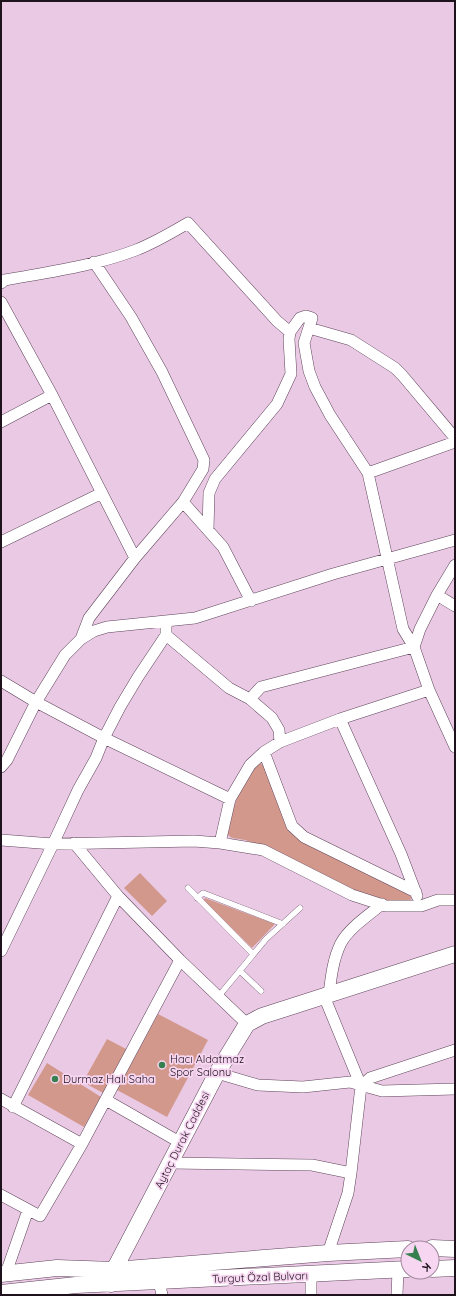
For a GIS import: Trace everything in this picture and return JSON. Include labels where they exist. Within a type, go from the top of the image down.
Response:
[{"type":"main road","points":[[247,1024],[262,1016],[455,954]]},
{"type":"main road","name":"Aytaç Durak Caddesi","points":[[113,1277],[217,1072],[247,1024]]},
{"type":"main road","points":[[440,1248],[455,1249]]},
{"type":"main road","name":"Turgut Özal Bulvarı","points":[[113,1277],[328,1253],[400,1249]]},
{"type":"main road","points":[[3,1274],[57,1268],[113,1277]]},
{"type":"main road","points":[[440,1269],[455,1268]]},
{"type":"main road","name":"Turgut Özal Bulvarı","points":[[113,1277],[161,1288],[400,1269]]},
{"type":"main road","points":[[1,1293],[77,1290],[113,1277]]},
{"type":"street","points":[[1,284],[5,280],[94,262],[136,250],[162,239],[188,223],[277,321],[290,332]]},
{"type":"street","points":[[81,639],[89,618],[135,558],[183,502],[203,469],[204,460],[162,372],[131,317],[94,262]]},
{"type":"street","points":[[1,302],[52,395],[135,558]]},
{"type":"street","points":[[208,530],[209,493],[214,479],[277,404],[291,374],[290,332],[300,318],[306,316],[312,318],[304,343],[310,371],[315,386],[330,415],[368,473],[403,629],[414,647],[429,690],[455,747]]},
{"type":"street","points":[[309,328],[351,340],[395,368],[455,438]]},
{"type":"street","points":[[1,422],[52,395]]},
{"type":"street","points":[[368,473],[455,442]]},
{"type":"street","points":[[1,542],[102,493]]},
{"type":"street","points":[[183,502],[222,547],[251,601]]},
{"type":"street","points":[[1,767],[7,760],[36,702],[65,655],[81,639],[94,631],[107,627],[196,618],[333,574],[455,540]]},
{"type":"street","points":[[414,647],[420,629],[437,595],[455,565]]},
{"type":"street","points":[[437,595],[455,606]]},
{"type":"street","points":[[1,951],[54,844],[78,790],[96,758],[104,738],[124,701],[166,635],[166,621]]},
{"type":"street","points":[[166,635],[229,688],[250,699],[272,718],[279,730],[280,742]]},
{"type":"street","points":[[250,699],[262,687],[414,647]]},
{"type":"street","points":[[1,681],[36,702],[104,738],[230,799]]},
{"type":"street","points":[[220,843],[230,799],[250,765],[264,752],[280,742],[340,718],[429,690]]},
{"type":"street","points":[[340,718],[402,854],[421,906]]},
{"type":"street","points":[[264,752],[292,826],[304,837],[416,892]]},
{"type":"street","points":[[1,840],[54,844],[194,841],[220,843],[263,850],[352,896],[386,906],[421,906],[438,900],[455,900]]},
{"type":"street","points":[[74,843],[118,896],[180,960],[247,1024]]},
{"type":"street","points":[[13,1107],[118,896]]},
{"type":"street","points":[[328,1253],[348,1193],[361,1086],[326,996],[335,956],[342,942],[359,922],[382,904]]},
{"type":"street","points":[[1,1195],[40,1216],[82,1144],[180,960]]},
{"type":"street","points":[[361,1086],[370,1078],[455,1050]]},
{"type":"street","points":[[217,1072],[258,1085],[303,1087],[350,1082],[382,1091],[455,1089]]},
{"type":"street","points":[[1,1099],[82,1144]]},
{"type":"street","points":[[106,1100],[181,1143]]},
{"type":"street","points":[[171,1163],[312,1165],[351,1173]]},
{"type":"street","points":[[3,1274],[28,1210]]},
{"type":"street","points":[[311,1275],[311,1295]]},
{"type":"street","points":[[398,1295],[401,1280]]},
{"type":"lane","points":[[188,888],[253,954]]},
{"type":"lane","points":[[197,898],[203,893],[283,924]]},
{"type":"lane","points":[[218,997],[266,939],[300,908]]},
{"type":"lane","points":[[240,971],[261,991]]},
{"type":"shaded area","points":[[260,763],[266,767],[287,827],[410,894],[412,896],[410,901],[394,902],[356,894],[264,847],[245,840],[232,838],[225,833],[242,785],[254,765]]},
{"type":"shaded area","points":[[140,873],[167,901],[152,916],[124,888]]},
{"type":"shaded area","points":[[205,898],[275,924],[252,948],[203,900]]},
{"type":"shaded area","name":"Hacı Aldatmaz Spor Salonu","points":[[158,1014],[208,1040],[167,1117],[117,1090]]},
{"type":"shaded area","points":[[107,1039],[128,1050],[103,1093],[83,1082]]},
{"type":"shaded area","name":"Durmaz Halı Saha","points":[[47,1063],[101,1097],[84,1127],[28,1095]]},
{"type":"place","name":"Hacı Aldatmaz Spor Salonu","points":[[162,1065]]},
{"type":"place","name":"Durmaz Halı Saha","points":[[55,1079]]}]
